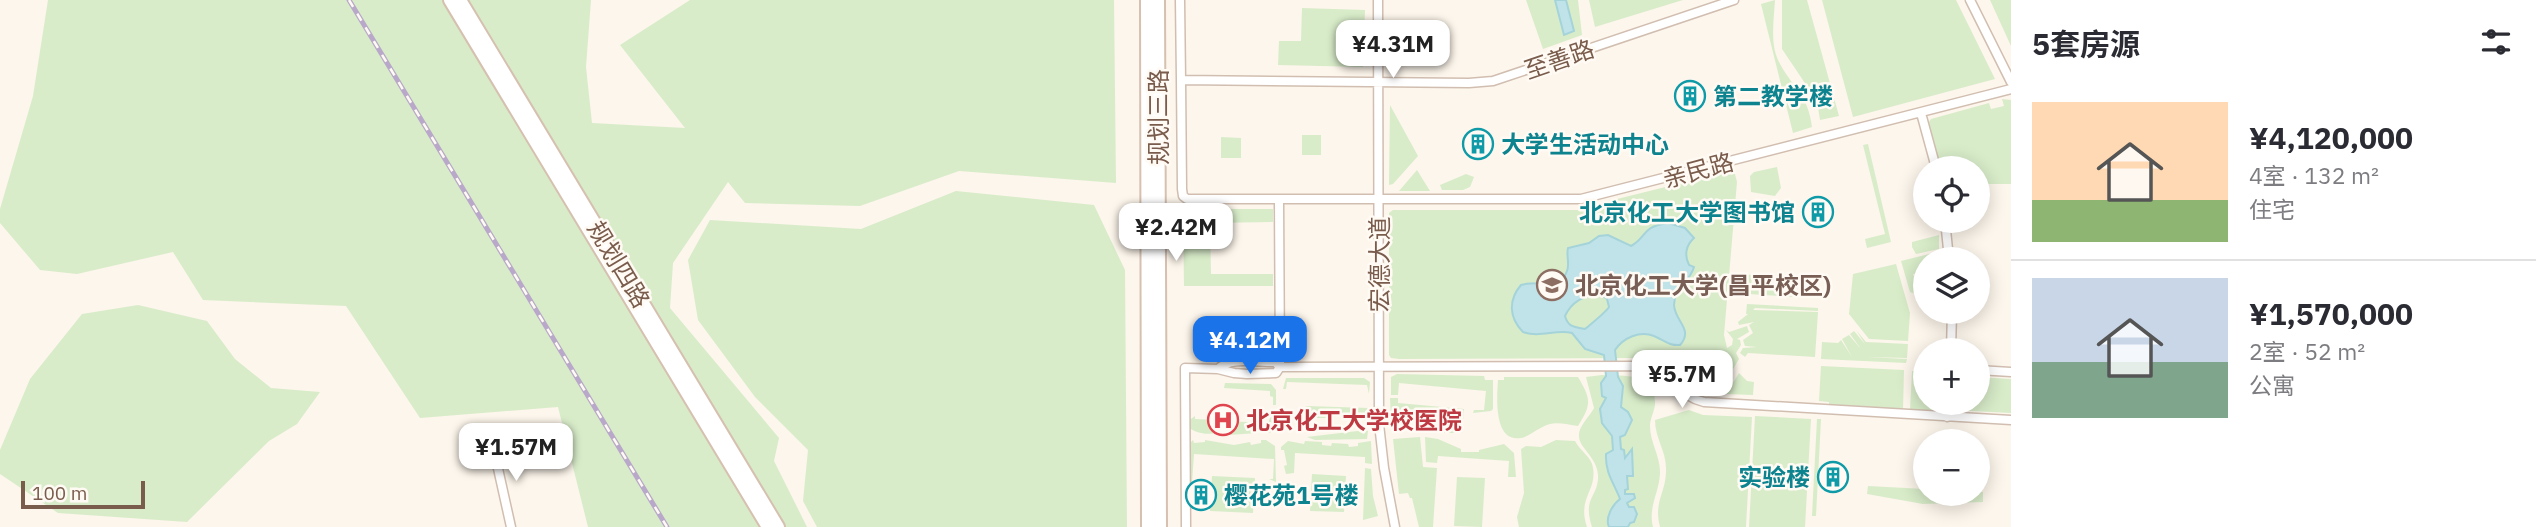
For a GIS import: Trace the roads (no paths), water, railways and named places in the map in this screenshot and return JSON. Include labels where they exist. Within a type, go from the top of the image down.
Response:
[{"type":"main road","name":"规划四路","points":[[450,0],[768,527]]},
{"type":"main road","name":"规划四路","points":[[460,0],[778,527]]},
{"type":"main road","name":"规划三路","points":[[1147,0],[1153,81],[1160,527]]},
{"type":"main road","name":"规划三路","points":[[1149,527],[1153,81],[1158,0]]},
{"type":"street","points":[[1180,0],[1181,80]]},
{"type":"street","name":"宏德大道","points":[[1378,0],[1381,438],[1395,527]]},
{"type":"street","name":"至善路","points":[[1181,80],[1378,83],[1493,81],[1734,0]]},
{"type":"street","points":[[1970,0],[2011,82]]},
{"type":"street","name":"亲民路","points":[[1181,80],[1183,196],[1187,199],[1279,200],[1581,199],[2011,89]]},
{"type":"street","points":[[1921,113],[1933,156]]},
{"type":"street","points":[[1279,200],[1280,367]]},
{"type":"street","points":[[1185,527],[1185,368],[1218,369],[1221,365],[1232,362],[1270,362],[1280,367],[1643,366],[1655,370],[1682,393],[1704,402],[2011,420]]},
{"type":"street","points":[[1990,371],[2011,372]]},
{"type":"street","points":[[493,446],[511,527]]},
{"type":"water","points":[[1555,0],[1566,0],[1574,31],[1564,35]]},
{"type":"water","points":[[1668,223],[1685,228],[1694,238],[1686,254],[1689,265],[1694,267],[1677,294],[1674,305],[1685,334],[1680,345],[1643,334],[1627,339],[1615,350],[1618,377],[1623,386],[1621,407],[1628,412],[1632,420],[1625,435],[1620,437],[1625,458],[1632,449],[1633,476],[1627,476],[1628,489],[1625,494],[1634,494],[1635,498],[1627,503],[1629,507],[1634,507],[1637,514],[1628,527],[1609,527],[1610,512],[1620,499],[1606,461],[1606,454],[1613,450],[1612,436],[1602,423],[1600,409],[1606,398],[1602,396],[1601,383],[1606,376],[1604,355],[1585,349],[1572,333],[1523,332],[1515,321],[1512,303],[1521,285],[1554,282],[1564,277],[1568,268],[1568,248],[1608,235],[1631,246],[1648,230]],"holes":[[[1600,294],[1607,299],[1609,307],[1585,329],[1572,326],[1566,320],[1565,316],[1571,306],[1579,300]]]},
{"type":"railway","points":[[349,0],[667,527]]},
{"type":"place","name":"第二教学楼","points":[[1690,96]]},
{"type":"place","name":"大学生活动中心","points":[[1478,144]]},
{"type":"place","name":"北京化工大学图书馆","points":[[1818,212]]},
{"type":"place","name":"北京化工大学(昌平校区)","points":[[1552,285]]},
{"type":"place","name":"北京化工大学校医院","points":[[1223,420]]},
{"type":"place","name":"实验楼","points":[[1833,477]]},
{"type":"place","name":"樱花苑1号楼","points":[[1201,495]]}]
